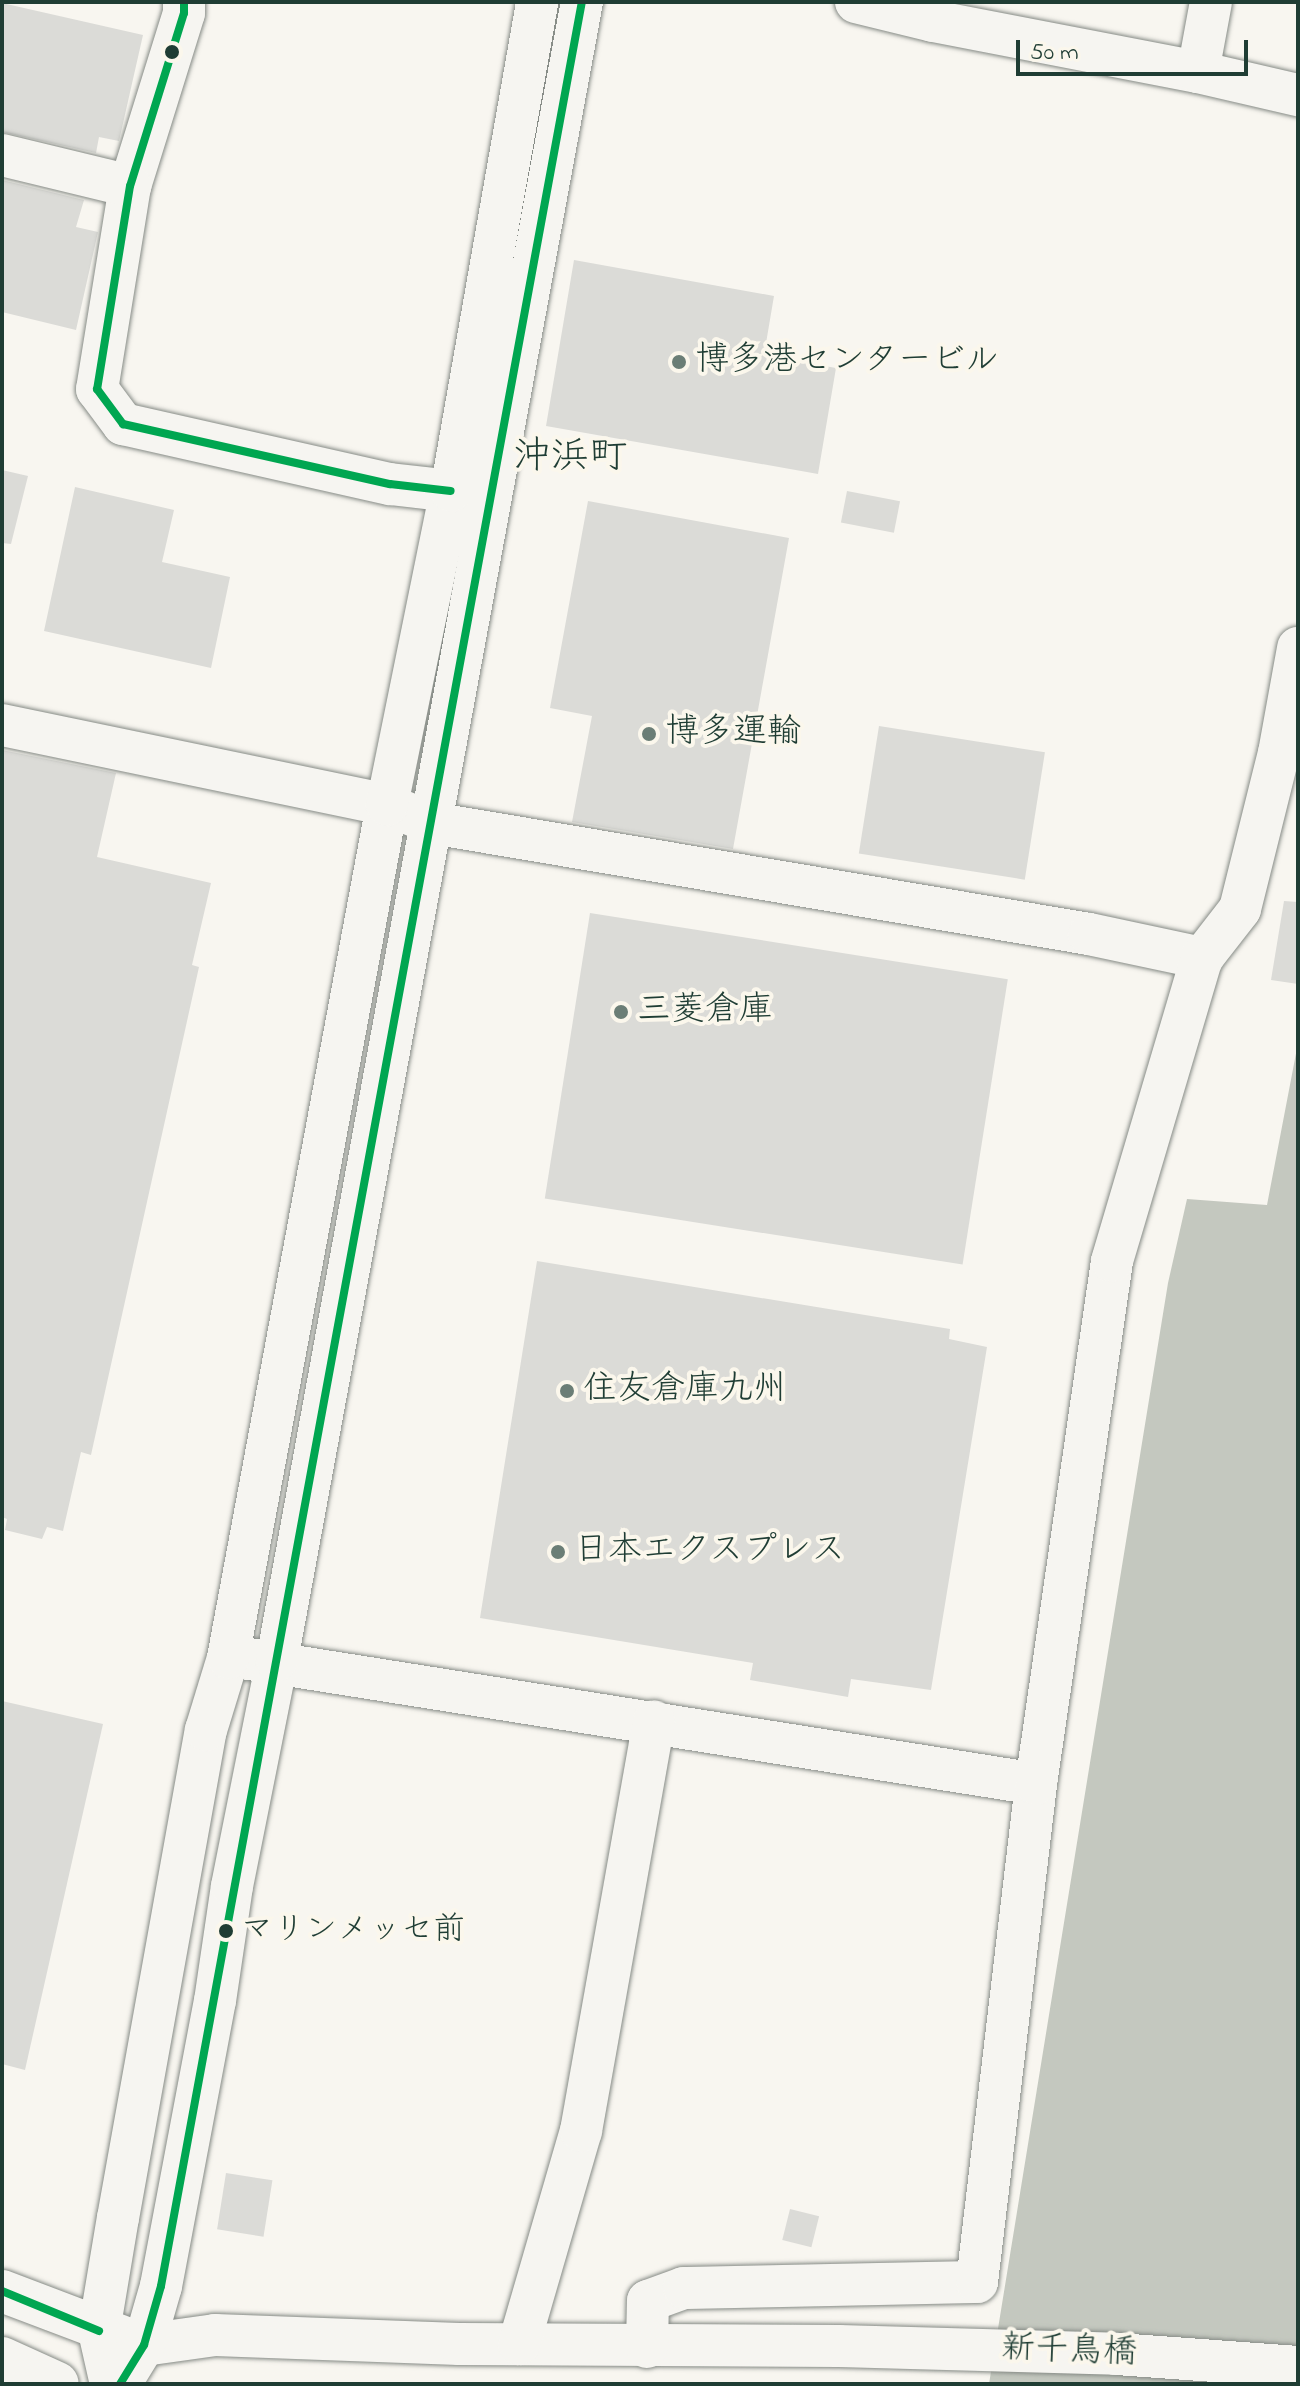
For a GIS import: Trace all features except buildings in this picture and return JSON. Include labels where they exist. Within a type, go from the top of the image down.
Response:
[{"type":"highway","points":[[2,2359],[43,2384]]},
{"type":"highway","points":[[2,2359],[57,2384]]},
{"type":"street","points":[[184,2],[184,13],[130,186],[97,389],[123,424],[390,484],[451,491],[491,503]]},
{"type":"street","points":[[111,2384],[99,2331],[206,1730],[228,1658],[387,805],[451,491],[537,2]]},
{"type":"street","points":[[120,2384],[144,2345],[161,2286],[215,2001],[232,1886],[277,1660],[582,2]]},
{"type":"street","points":[[856,2],[935,12],[1298,95]]},
{"type":"street","points":[[1198,72],[1211,2]]},
{"type":"street","points":[[2,155],[130,186]]},
{"type":"street","points":[[647,2347],[648,2301],[684,2288],[977,2282],[1036,1784],[1112,1261],[1202,958],[1240,909],[1279,753],[1298,648]]},
{"type":"street","points":[[2,725],[387,805],[432,823],[1089,934],[1202,958]]},
{"type":"street","points":[[228,1658],[277,1660],[1036,1784]]},
{"type":"street","points":[[519,2344],[581,2131],[654,1721]]},
{"type":"street","points":[[2,2291],[99,2331],[144,2345]]},
{"type":"street","name":"新千鳥橋","points":[[144,2345],[215,2335],[647,2347],[839,2346],[1117,2354],[1298,2367]]},
{"type":"street","points":[[2,2359],[83,2384]]},
{"type":"shaded area","points":[[1298,1043],[1298,2384],[989,2384],[1168,1283],[1187,1199],[1267,1205]]},
{"type":"transit line","points":[[184,2],[184,13],[130,186],[97,389],[123,424],[390,484],[451,491]]},
{"type":"transit line","points":[[120,2384],[144,2345],[161,2286],[582,2]]},
{"type":"transit line","points":[[2,2291],[99,2331]]},
{"type":"place","name":"博多港センタービル","points":[[679,362]]},
{"type":"place","name":"博多運輸","points":[[649,734]]},
{"type":"place","name":"三菱倉庫","points":[[621,1012]]},
{"type":"place","name":"住友倉庫九州","points":[[567,1391]]},
{"type":"place","name":"日本エクスプレス","points":[[558,1552]]},
{"type":"place","name":"マリンメッセ前","points":[[226,1931]]},
{"type":"district","name":"沖浜町","points":[[570,459]]}]
